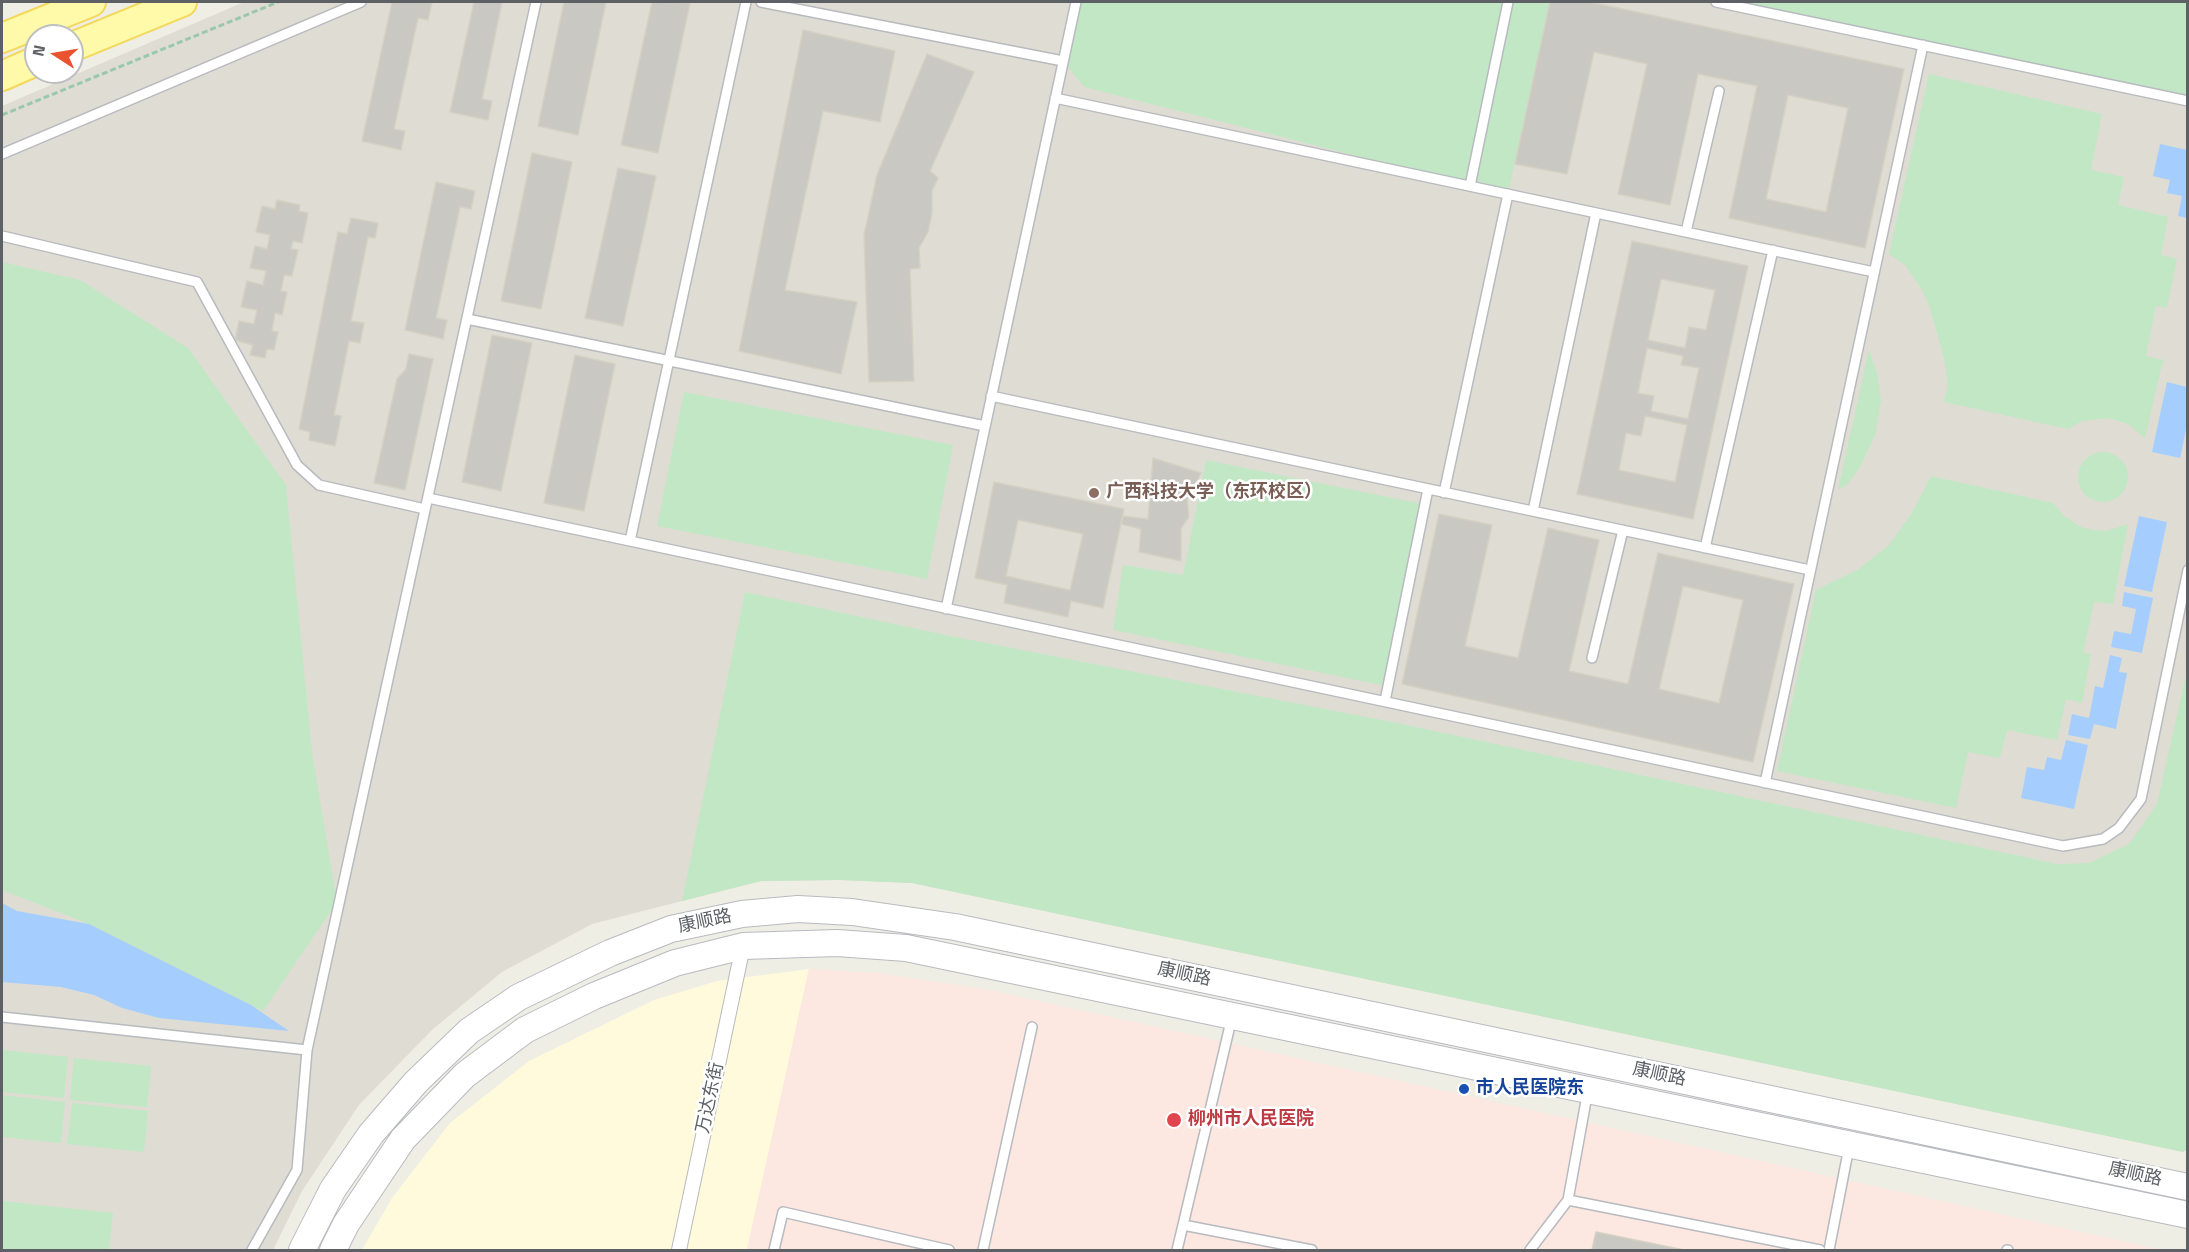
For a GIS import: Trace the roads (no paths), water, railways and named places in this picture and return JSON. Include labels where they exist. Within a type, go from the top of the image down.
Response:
[{"type":"main road","points":[[2,38],[91,2]]},
{"type":"main road","points":[[84,42],[182,2]]},
{"type":"main road","points":[[2,76],[24,66]]},
{"type":"main road","name":"康顺路","points":[[302,1251],[333,1189],[371,1134],[416,1082],[477,1025],[519,997],[610,953],[671,929],[742,914],[798,909],[852,912],[955,927],[2187,1187]]},
{"type":"main road","name":"康顺路","points":[[333,1251],[346,1224],[403,1138],[465,1075],[516,1036],[594,996],[675,963],[743,946],[837,943],[906,948],[2187,1215]]},
{"type":"street","name":"万达东街","points":[[680,1251],[743,946]]},
{"type":"lane","points":[[2,154],[361,2]]},
{"type":"lane","points":[[252,1251],[297,1170],[307,1050],[536,2]]},
{"type":"lane","points":[[630,541],[746,2]]},
{"type":"lane","points":[[760,2],[1063,61]]},
{"type":"lane","points":[[946,609],[1076,2]]},
{"type":"lane","points":[[1470,186],[1508,2]]},
{"type":"lane","points":[[1716,2],[2187,101]]},
{"type":"lane","points":[[1765,783],[1923,45]]},
{"type":"lane","points":[[1686,232],[1719,91]]},
{"type":"lane","points":[[1055,98],[1874,272]]},
{"type":"lane","points":[[1444,493],[1508,194]]},
{"type":"lane","points":[[1533,511],[1596,213]]},
{"type":"lane","points":[[2,236],[197,282],[297,465],[320,485],[425,509]]},
{"type":"lane","points":[[1705,548],[1773,250]]},
{"type":"lane","points":[[467,319],[985,426]]},
{"type":"lane","points":[[991,396],[1810,570]]},
{"type":"lane","points":[[1385,701],[1428,489]]},
{"type":"lane","points":[[428,498],[2045,843],[2082,845],[2103,839],[2119,828],[2141,800],[2187,570]]},
{"type":"lane","points":[[1592,658],[1623,530]]},
{"type":"lane","points":[[1177,1251],[1232,1016]]},
{"type":"lane","points":[[2,1017],[307,1050]]},
{"type":"lane","points":[[983,1251],[1032,1027]]},
{"type":"lane","points":[[1530,1251],[1568,1200],[1588,1090]]},
{"type":"lane","points":[[1829,1251],[1849,1145]]},
{"type":"lane","points":[[1568,1200],[1820,1251]]},
{"type":"lane","points":[[774,1251],[783,1212],[949,1251]]},
{"type":"lane","points":[[1183,1225],[1312,1251]]},
{"type":"water","points":[[2160,144],[2187,150],[2187,218],[2178,216],[2182,196],[2167,193],[2170,180],[2153,176]]},
{"type":"water","points":[[2167,382],[2187,387],[2187,425],[2180,458],[2152,452]]},
{"type":"water","points":[[2139,516],[2167,522],[2152,592],[2124,586]]},
{"type":"water","points":[[2124,592],[2153,598],[2142,653],[2111,647],[2114,631],[2131,634],[2136,609],[2122,606]]},
{"type":"water","points":[[2110,655],[2122,658],[2119,672],[2127,673],[2116,729],[2094,724],[2090,739],[2068,735],[2072,714],[2089,718],[2095,686],[2103,688]]},
{"type":"water","points":[[2066,740],[2088,745],[2074,809],[2021,798],[2027,767],[2044,770],[2047,757],[2061,760]]},
{"type":"water","points":[[2,903],[17,911],[89,924],[251,1005],[289,1031],[159,1018],[122,1008],[94,995],[61,987],[2,982]]},
{"type":"place","name":"广西科技大学（东环校区）","points":[[1094,493]]},
{"type":"place","name":"市人民医院东","points":[[1464,1089]]},
{"type":"place","name":"柳州市人民医院","points":[[1174,1120]]}]
